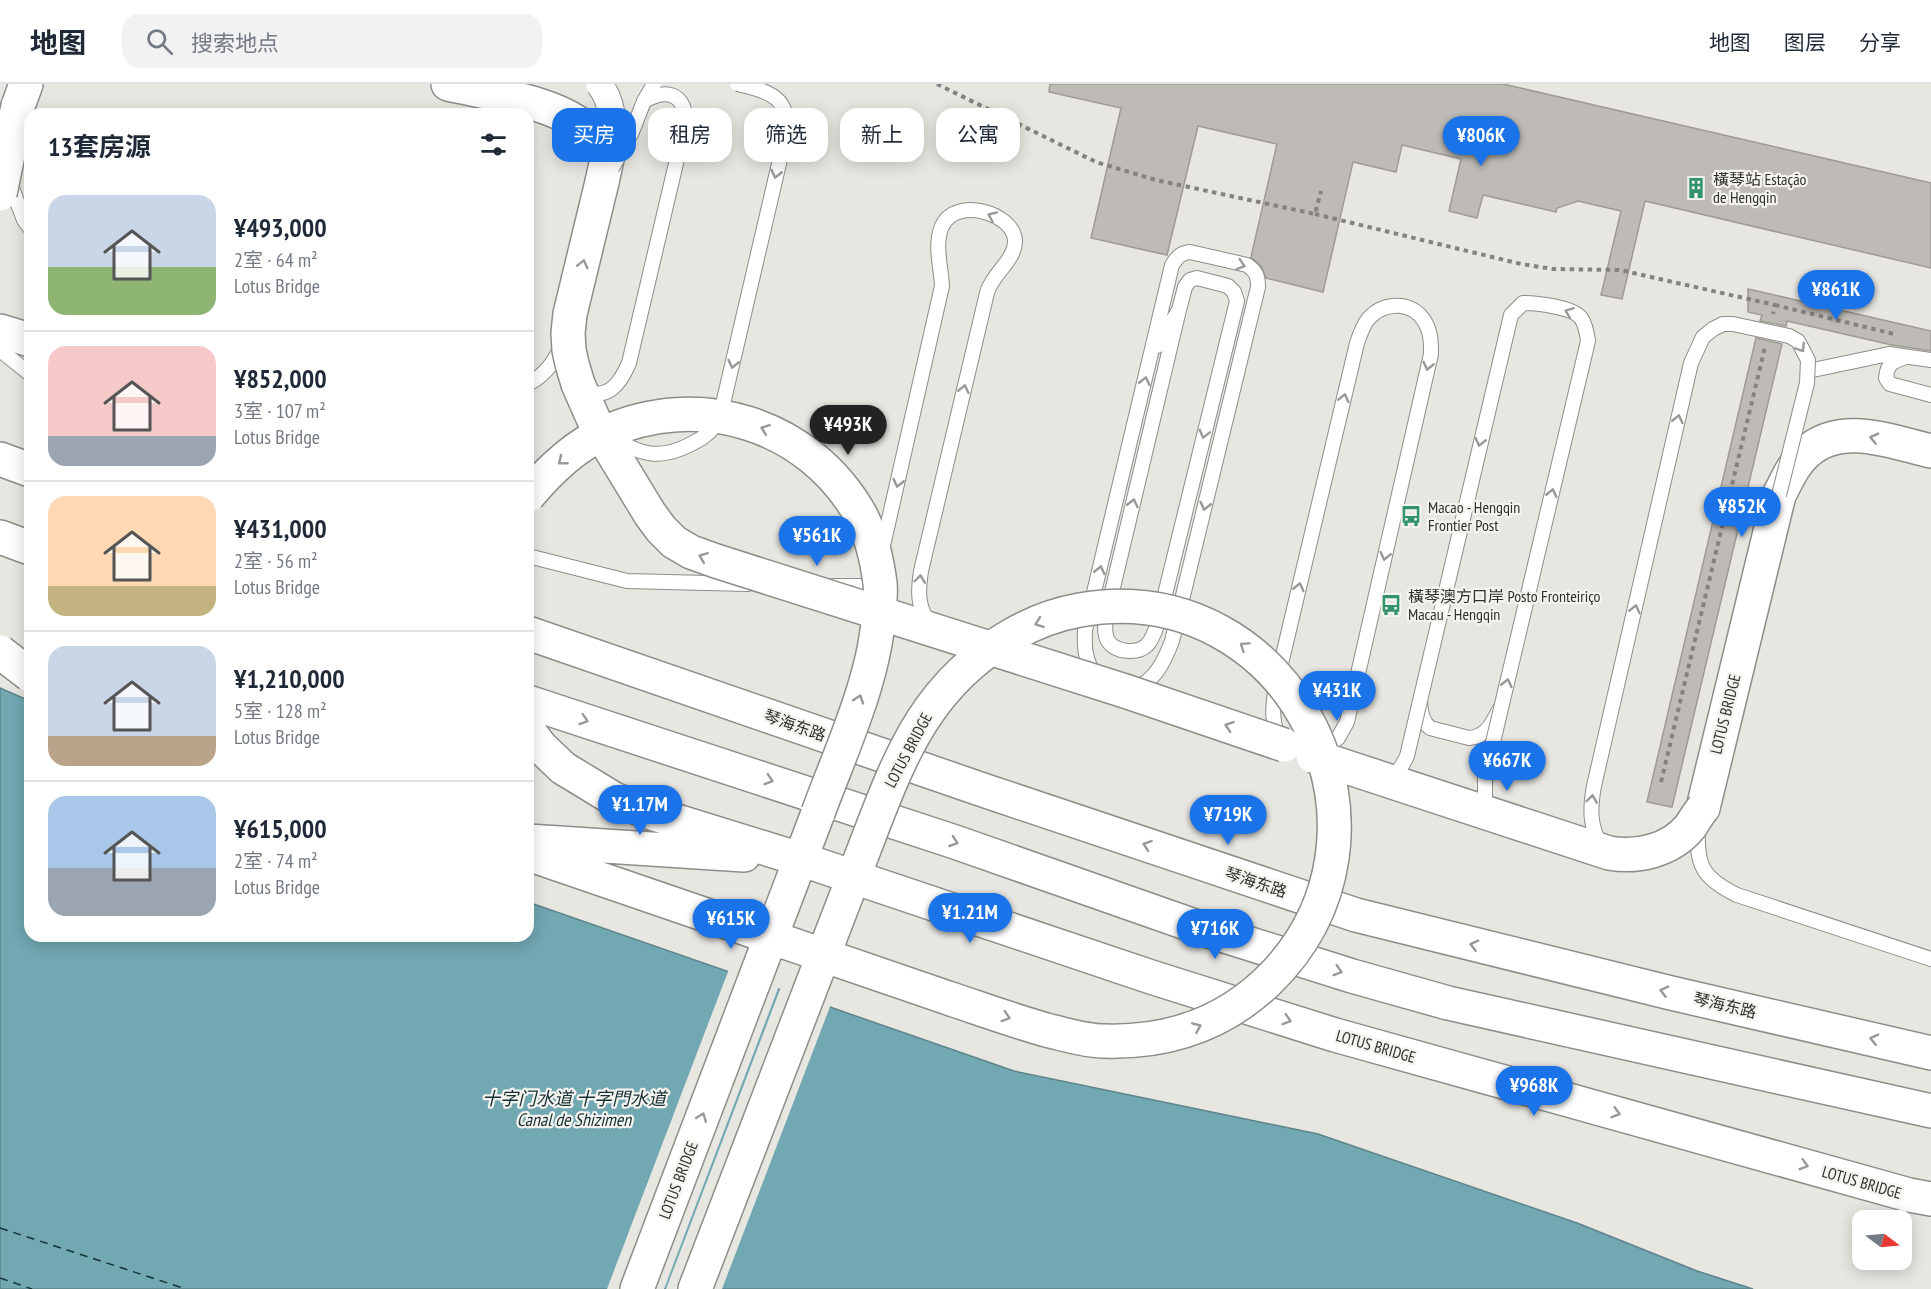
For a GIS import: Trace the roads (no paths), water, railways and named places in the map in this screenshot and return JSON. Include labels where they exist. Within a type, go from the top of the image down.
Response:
[{"type":"main road","points":[[447,84],[550,108],[573,119],[593,136],[605,171],[570,314],[569,350],[578,384],[597,427],[650,514],[674,542],[716,561],[853,593],[938,632],[1116,688],[1298,751],[1609,853],[1635,855],[1648,853],[1667,845],[1688,829],[1703,808]]},
{"type":"main road","points":[[6,191],[22,95]]},
{"type":"main road","points":[[0,331],[24,338]]},
{"type":"main road","name":"LOTUS BRIDGE","points":[[534,489],[547,473],[572,453],[603,433],[631,424],[665,416],[700,414],[747,422],[776,433],[802,449],[842,486],[861,515],[872,543],[880,585],[878,627],[871,663],[858,704],[637,1289]]},
{"type":"main road","name":"LOTUS BRIDGE","points":[[1703,808],[1779,495],[1792,470],[1807,452],[1824,441],[1846,435],[1864,435],[1931,451]]},
{"type":"main road","points":[[0,459],[24,468]]},
{"type":"main road","points":[[0,537],[24,546]]},
{"type":"main road","name":"LOTUS BRIDGE","points":[[534,856],[817,953],[823,955],[829,957],[940,995],[1032,1026],[1102,1041],[1159,1037],[1191,1030],[1242,1004],[1280,969],[1300,944],[1317,913],[1334,851],[1335,814],[1330,777],[1317,739],[1299,705],[1272,671],[1254,653],[1226,634],[1197,621],[1167,612],[1130,606],[1101,606],[1066,612],[1027,627],[973,661],[947,687],[927,712],[909,741],[885,793],[840,912],[831,934],[823,955],[823,956],[789,1045],[695,1289]]},
{"type":"main road","name":"琴海东路","points":[[534,635],[980,789],[1356,915],[1931,1053]]},
{"type":"main road","points":[[0,652],[24,670]]},
{"type":"main road","points":[[534,704],[955,842],[1206,930],[1352,976],[1448,1003],[1931,1111]]},
{"type":"main road","name":"LOTUS BRIDGE","points":[[534,738],[563,768],[614,799],[651,813],[806,861],[1140,974],[1335,1035],[1931,1199]]},
{"type":"main road","name":"LOTUS BRIDGE","points":[[534,841],[739,854],[806,861]]},
{"type":"street","points":[[599,84],[609,99],[612,115],[613,134],[605,171]]},
{"type":"lane","points":[[605,171],[627,142],[644,101],[654,84]]},
{"type":"lane","points":[[597,427],[626,446],[643,452],[659,454],[675,452],[703,439],[716,424],[723,404],[776,177],[786,120],[785,111],[775,96],[737,84]]},
{"type":"lane","points":[[578,384],[583,391],[591,394],[601,394],[616,386],[629,363],[646,293],[686,121],[682,102],[673,95],[663,93],[644,101]]},
{"type":"lane","points":[[6,191],[24,220]]},
{"type":"lane","points":[[534,558],[627,581],[853,593],[856,596],[864,590],[873,579],[880,561],[942,286],[938,242],[941,228],[947,218],[959,210],[969,209],[999,217],[1011,228],[1015,240],[1010,257],[990,284],[986,297],[921,571],[918,591],[920,604],[929,623],[938,632]]},
{"type":"lane","points":[[1184,252],[1190,252],[1247,266],[1254,270],[1258,278],[1257,287],[1170,647],[1155,675],[1143,686],[1116,688],[1095,675],[1086,660],[1085,630],[1150,357],[1172,265],[1177,257],[1184,252]]},
{"type":"lane","points":[[1197,278],[1228,286],[1234,292],[1237,301],[1159,619],[1153,637],[1146,646],[1134,651],[1123,650],[1109,642],[1106,633],[1106,617],[1179,310],[1185,287],[1190,280],[1197,278]]},
{"type":"lane","points":[[1385,779],[1395,775],[1407,756],[1419,697],[1511,315],[1523,303],[1574,312],[1582,319],[1588,341],[1501,706],[1484,787],[1485,800],[1500,817]]},
{"type":"lane","points":[[1400,305],[1419,313],[1426,324],[1431,339],[1431,354],[1347,722],[1338,738],[1326,748],[1298,751],[1273,723],[1272,710],[1276,685],[1357,343],[1369,318],[1378,311],[1400,305]]},
{"type":"lane","points":[[1150,357],[1179,310]]},
{"type":"lane","points":[[534,381],[555,359],[561,347],[570,314]]},
{"type":"lane","points":[[1609,853],[1598,840],[1590,806],[1689,374],[1703,337],[1713,328],[1723,324],[1790,336],[1798,341],[1808,360],[1807,383],[1779,495]]},
{"type":"lane","points":[[1213,470],[1228,334]]},
{"type":"lane","points":[[0,350],[24,369]]},
{"type":"lane","points":[[1808,371],[1889,354],[1931,360]]},
{"type":"lane","points":[[1911,356],[1894,360],[1889,365],[1886,378],[1890,384],[1897,387],[1931,395]]},
{"type":"lane","points":[[1419,697],[1421,715],[1425,724],[1430,728],[1469,738],[1476,738],[1484,734],[1501,706]]},
{"type":"lane","points":[[1316,902],[1342,791]]},
{"type":"lane","name":"LOTUS BRIDGE","points":[[1703,808],[1698,827],[1697,845],[1700,862],[1707,876],[1720,887],[1737,895],[1931,959]]},
{"type":"water","name":"十字门水道 十字門水道 Canal de Shizimen","points":[[0,688],[24,698],[24,942],[534,942],[534,904],[1014,1071],[1318,1134],[1577,1223],[1697,1271],[1753,1289],[0,1289]]},
{"type":"place","name":"橫琴站 Estação de Hengqin","points":[[1696,188]]},
{"type":"place","name":"Macao - Hengqin Frontier Post","points":[[1411,516]]},
{"type":"place","name":"橫琴澳方口岸 Posto Fronteiriço Macau - Hengqin","points":[[1391,605]]}]
